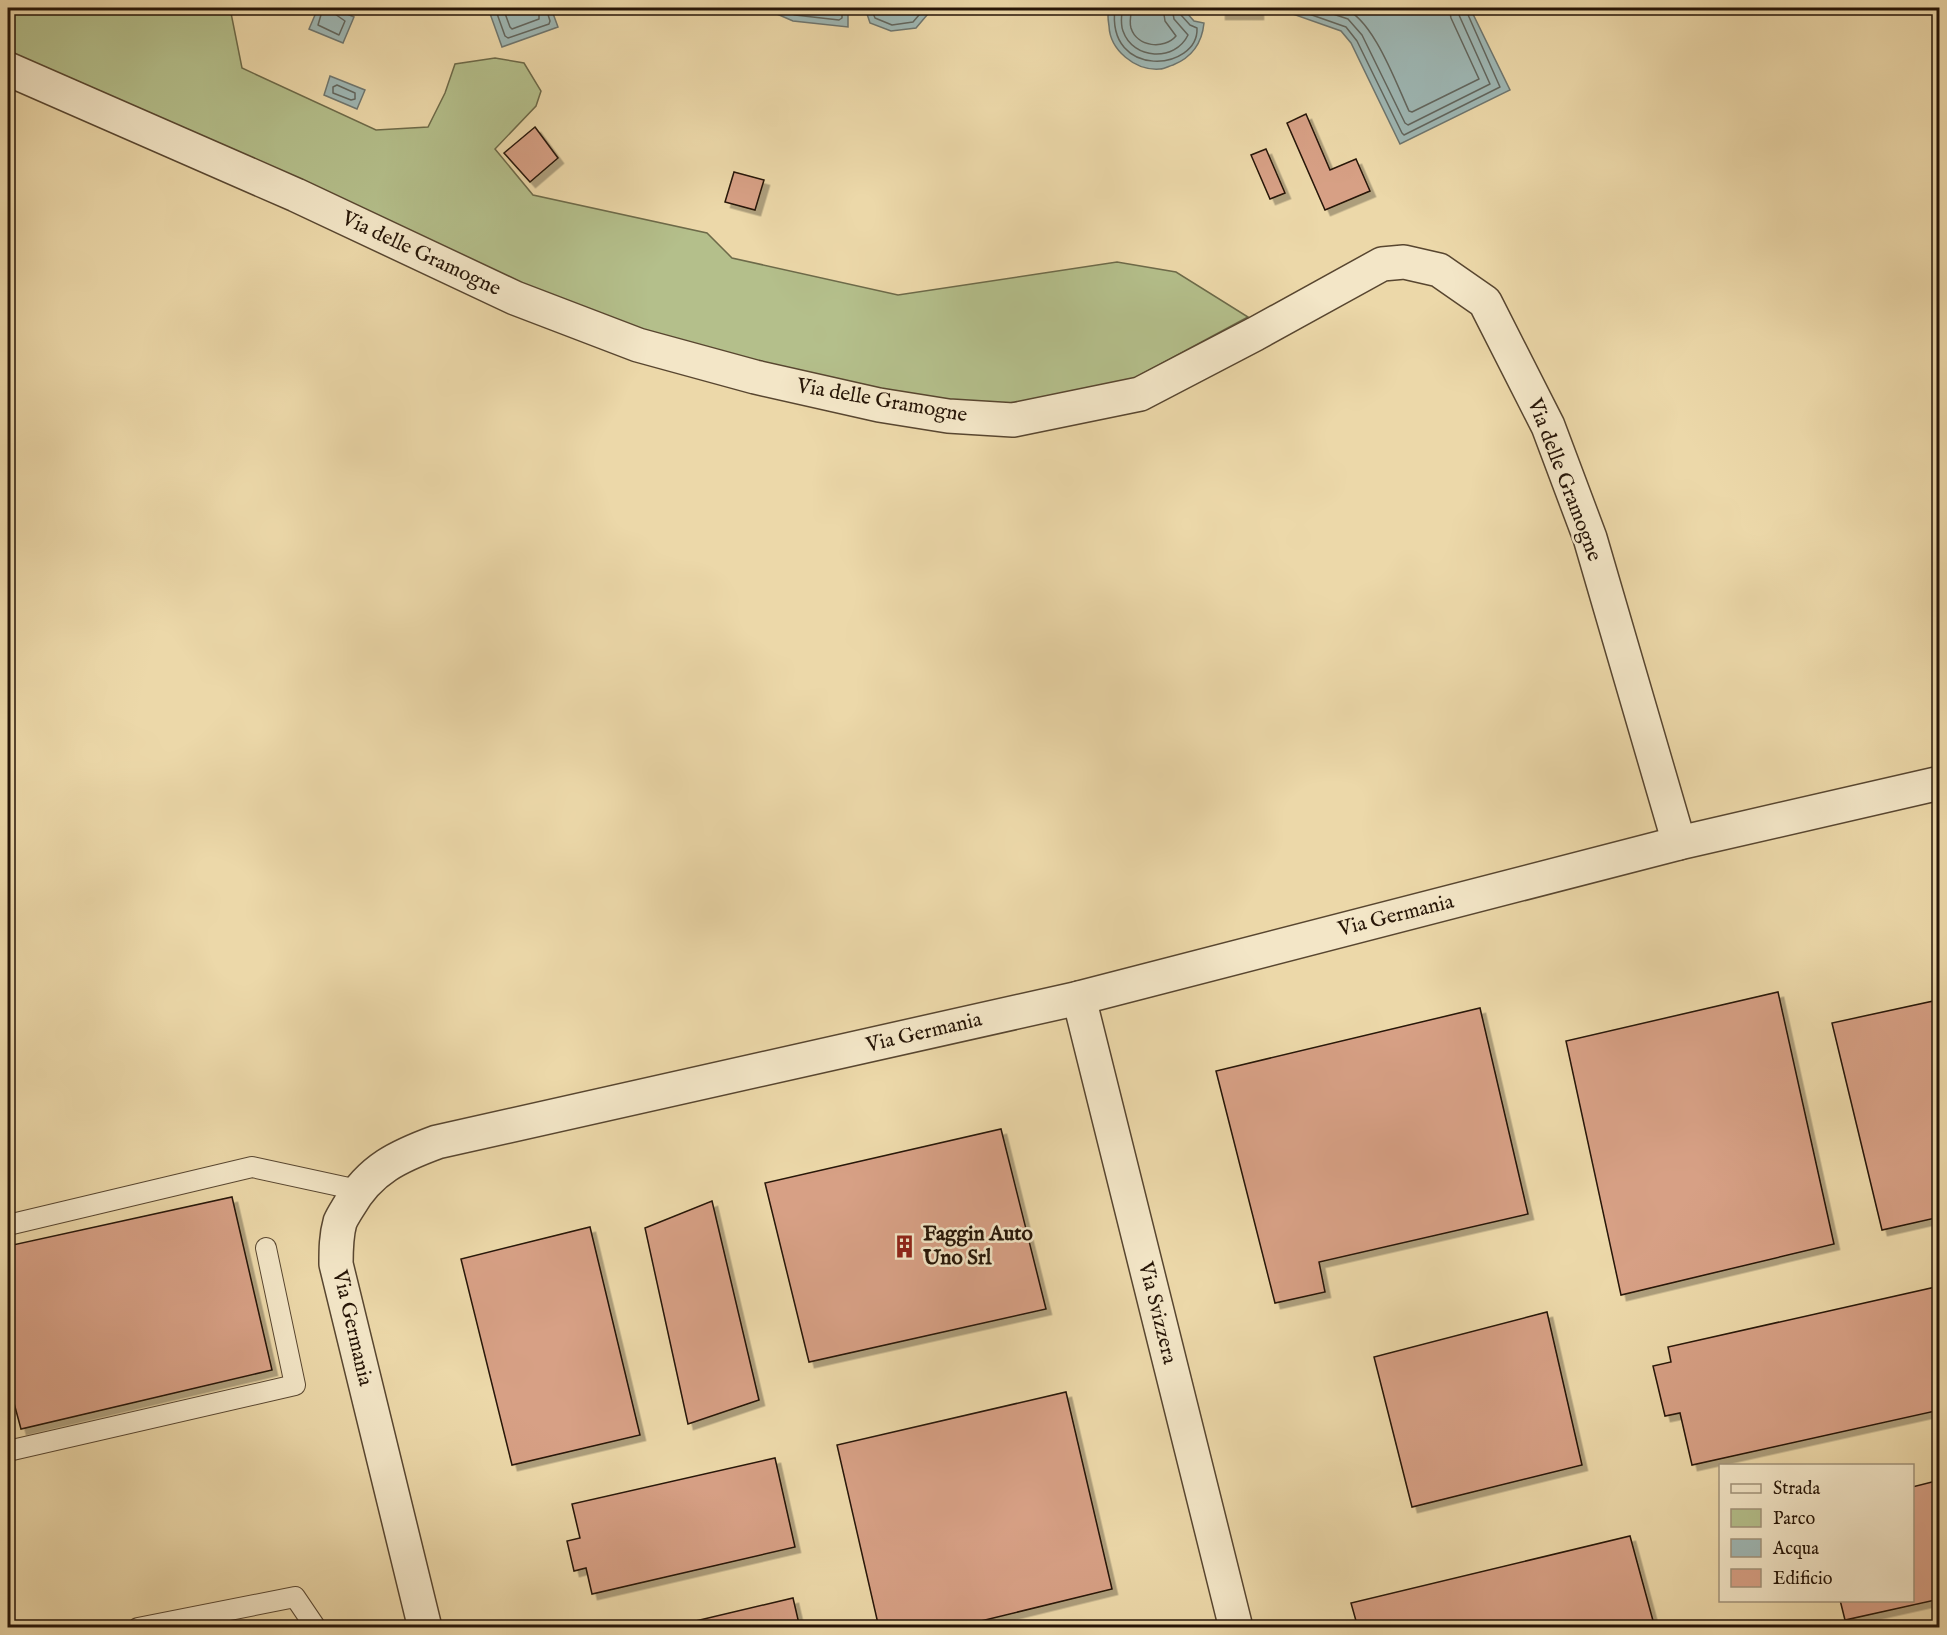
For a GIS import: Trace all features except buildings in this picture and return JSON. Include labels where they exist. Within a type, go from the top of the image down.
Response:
[{"type":"street","name":"Via delle Gramogne","points":[[8,69],[296,195],[515,298],[638,345],[755,377],[879,405],[948,416],[1013,420],[1140,394],[1382,264],[1404,262],[1439,270],[1485,302],[1548,426],[1590,538],[1679,843]]},
{"type":"street","name":"Via Germania","points":[[425,1628],[336,1264],[340,1220],[358,1190],[373,1175],[402,1155],[437,1142],[1079,998],[1679,843],[1940,783]]},
{"type":"street","name":"Via Svizzera","points":[[1079,998],[1236,1628]]},
{"type":"lane","points":[[8,1226],[252,1167],[358,1190]]},
{"type":"lane","points":[[8,1451],[295,1385],[266,1248]]},
{"type":"lane","points":[[138,1628],[295,1597],[316,1628]]},
{"type":"green space","points":[[8,8],[230,8],[242,68],[376,130],[428,127],[445,93],[455,64],[495,58],[524,63],[541,91],[536,106],[495,149],[533,195],[707,233],[732,258],[898,295],[1117,262],[1176,272],[1248,317],[1131,380],[1015,408],[873,416],[637,340],[8,60]]},
{"type":"water","points":[[318,8],[333,8],[354,17],[343,43],[309,29]]},
{"type":"water","points":[[488,8],[551,8],[558,27],[502,47]]},
{"type":"water","points":[[763,8],[848,8],[848,27],[793,21]]},
{"type":"water","points":[[865,8],[933,8],[916,28],[891,31],[870,23]]},
{"type":"water","points":[[1110,8],[1186,8],[1186,12],[1194,21],[1204,23],[1199,43],[1186,58],[1162,69],[1151,69],[1133,63],[1119,51],[1110,35],[1108,14]]},
{"type":"water","points":[[1282,8],[1470,8],[1510,90],[1400,144],[1351,43],[1341,31],[1284,11]]},
{"type":"water","points":[[330,76],[365,90],[357,109],[324,95]]},
{"type":"place","name":"Faggin Auto Uno Srl","points":[[905,1246]]}]
